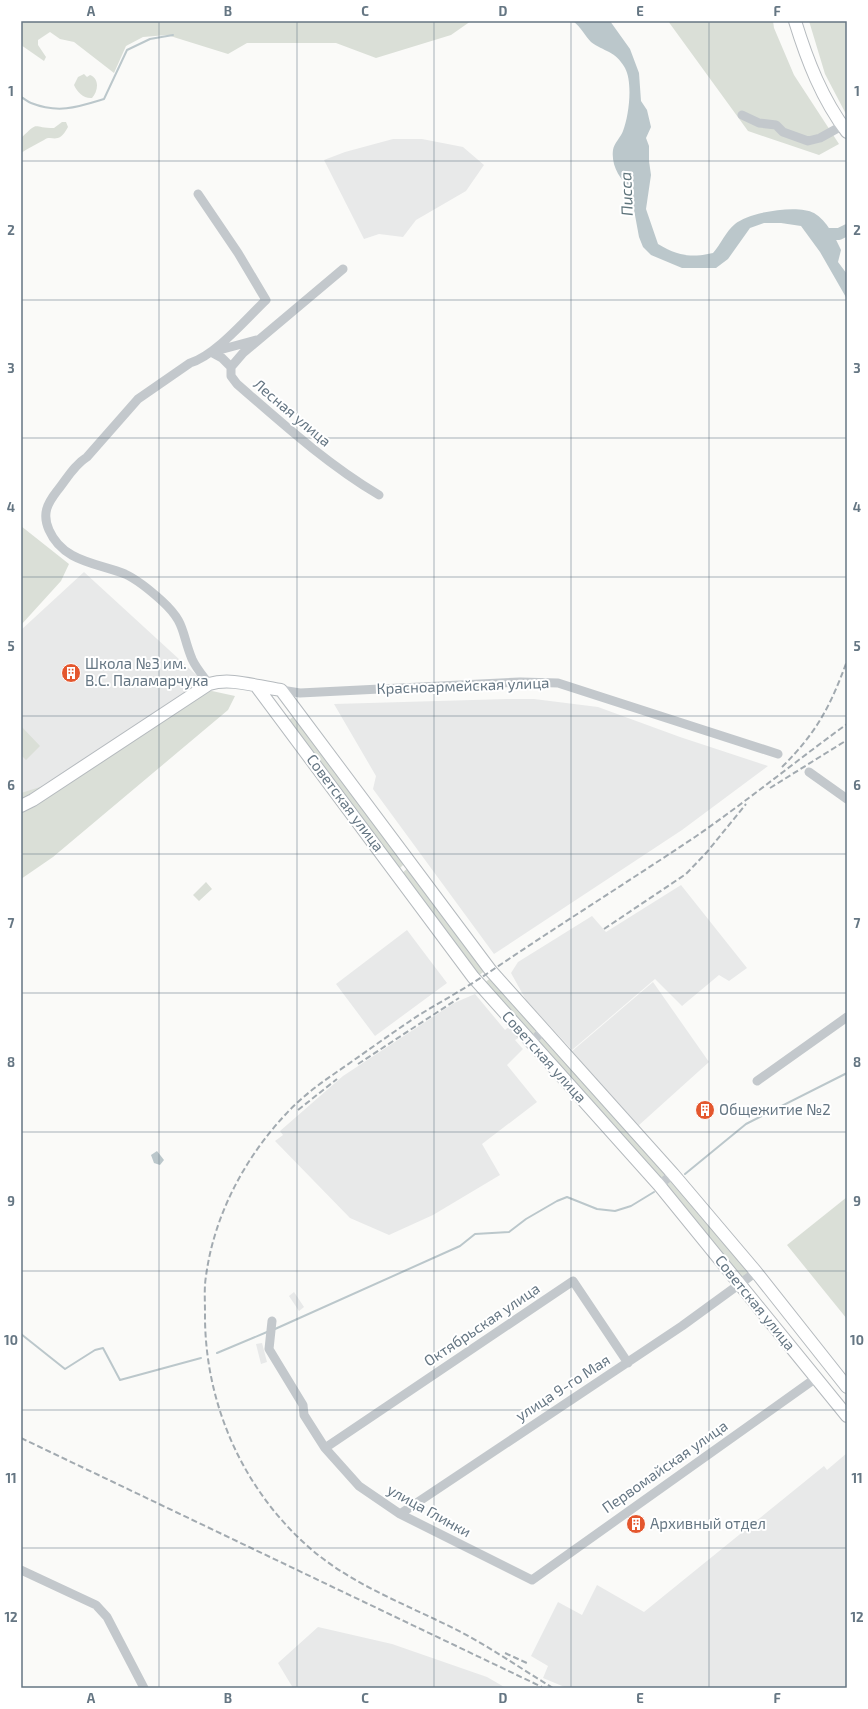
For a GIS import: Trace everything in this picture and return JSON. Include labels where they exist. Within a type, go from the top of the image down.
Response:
[{"type":"main road","points":[[795,21],[804,53],[826,99],[846,127]]},
{"type":"main road","name":"Красноармейская улица","points":[[209,684],[225,682],[281,690]]},
{"type":"main road","points":[[21,806],[209,684]]},
{"type":"main road","name":"Советская улица","points":[[257,687],[385,856],[473,977],[659,1185],[847,1416]]},
{"type":"main road","name":"Советская улица","points":[[281,690],[491,971],[673,1174],[756,1272],[847,1387]]},
{"type":"street","points":[[742,115],[759,124],[776,125],[783,132],[808,141],[820,138],[846,127]]},
{"type":"street","points":[[198,194],[238,253],[266,300],[211,352],[198,361],[190,363],[146,393],[128,410],[87,457],[80,462],[51,498],[45,513],[46,523],[58,544],[74,557],[126,575],[137,581],[162,601],[181,624],[192,658],[209,684]]},
{"type":"street","points":[[211,352],[222,358],[231,367],[243,353],[343,269]]},
{"type":"street","points":[[211,352],[259,339]]},
{"type":"street","name":"Лесная улица","points":[[231,367],[231,376],[237,384],[306,444],[349,477],[379,495]]},
{"type":"street","name":"Красноармейская улица","points":[[281,690],[300,693],[520,682],[558,683],[778,754]]},
{"type":"street","points":[[809,772],[847,799]]},
{"type":"street","points":[[757,1081],[847,1017]]},
{"type":"street","points":[[532,1042],[543,1030]]},
{"type":"street","points":[[659,1185],[673,1174]]},
{"type":"street","name":"улица 9-го Мая","points":[[400,1514],[628,1363],[756,1272]]},
{"type":"street","name":"Октябрьская улица","points":[[325,1448],[573,1281],[628,1363]]},
{"type":"street","name":"улица Глинки","points":[[272,1321],[269,1349],[303,1405],[304,1415],[325,1448],[359,1486],[400,1514],[532,1580]]},
{"type":"street","name":"Первомайская улица","points":[[532,1580],[816,1378]]},
{"type":"street","points":[[21,1570],[96,1605],[107,1617],[144,1688]]},
{"type":"shaded area","points":[[21,21],[471,21],[451,35],[376,58],[336,43],[247,43],[228,54],[167,35],[143,37],[126,46],[114,73],[74,42],[60,39],[50,32],[38,40],[38,45],[46,57],[44,61],[21,45]]},
{"type":"shaded area","points":[[573,21],[610,21],[630,49],[639,73],[641,101],[647,110],[651,127],[646,138],[649,146],[651,175],[646,209],[658,244],[672,251],[691,256],[713,253],[729,230],[742,220],[762,213],[786,209],[807,210],[819,216],[823,220],[841,250],[838,262],[847,274],[847,299],[820,252],[801,226],[781,223],[764,223],[750,228],[728,259],[716,268],[682,268],[651,255],[643,247],[639,237],[630,188],[617,172],[613,161],[613,150],[622,133],[627,117],[629,82],[627,74],[621,62],[613,54],[591,42]]},
{"type":"shaded area","points":[[668,21],[773,21],[774,28],[794,75],[839,144],[819,155],[748,131]]},
{"type":"shaded area","points":[[809,21],[847,21],[847,116],[825,74]]},
{"type":"shaded area","points":[[84,74],[87,77],[90,75],[97,82],[97,89],[92,98],[81,94],[74,85],[78,77]]},
{"type":"shaded area","points":[[62,122],[66,122],[68,127],[61,136],[58,138],[47,138],[21,153],[21,138],[31,129],[36,126],[54,128]]},
{"type":"shaded area","points":[[393,139],[422,139],[463,147],[484,165],[466,191],[416,220],[403,237],[379,234],[364,239],[324,160],[345,152]]},
{"type":"shaded area","points":[[21,526],[69,564],[61,581],[21,625]]},
{"type":"shaded area","points":[[84,572],[204,682],[21,801],[21,630]]},
{"type":"shaded area","points":[[212,691],[235,696],[228,710],[53,857],[21,879],[21,793],[56,782],[193,692]]},
{"type":"shaded area","points":[[534,699],[598,707],[680,737],[768,766],[682,830],[494,954],[373,789],[376,776],[334,704]]},
{"type":"shaded area","points":[[295,715],[405,863],[398,870],[288,721]]},
{"type":"shaded area","points":[[21,726],[40,746],[26,760],[21,755]]},
{"type":"shaded area","points":[[409,867],[486,970],[478,976],[401,874]]},
{"type":"shaded area","points":[[206,882],[212,889],[199,901],[193,895]]},
{"type":"shaded area","points":[[681,885],[747,968],[729,981],[719,975],[682,1006],[655,979],[572,1050],[526,1000],[511,973],[518,962],[592,916],[606,932]]},
{"type":"shaded area","points":[[407,930],[447,983],[375,1036],[336,984]]},
{"type":"shaded area","points":[[492,977],[539,1030],[531,1038],[484,983]]},
{"type":"shaded area","points":[[653,982],[709,1062],[638,1126],[571,1052]]},
{"type":"shaded area","points":[[475,994],[505,1030],[510,1026],[520,1037],[515,1040],[523,1049],[507,1065],[537,1102],[482,1144],[500,1175],[433,1215],[389,1235],[350,1218],[275,1141],[283,1135],[280,1131],[343,1076],[454,1003]]},
{"type":"shaded area","points":[[543,1035],[669,1174],[660,1182],[536,1042]]},
{"type":"shaded area","points":[[157,1151],[164,1160],[160,1165],[154,1163],[151,1155]]},
{"type":"shaded area","points":[[673,1178],[751,1272],[740,1280],[663,1185]]},
{"type":"shaded area","points":[[847,1197],[847,1319],[787,1245]]},
{"type":"shaded area","points":[[294,1292],[304,1307],[299,1311],[289,1296]]},
{"type":"shaded area","points":[[262,1343],[267,1362],[261,1364],[256,1344]]},
{"type":"shaded area","points":[[847,1453],[847,1688],[567,1688],[543,1678],[548,1666],[531,1656],[558,1602],[582,1615],[597,1585],[644,1612],[824,1466],[827,1470]]},
{"type":"shaded area","points":[[318,1627],[392,1644],[487,1677],[506,1688],[293,1688],[278,1663]]},
{"type":"waterway","points":[[21,97],[30,103],[60,109],[86,105],[104,99],[127,50],[150,39],[173,35]]},
{"type":"waterway","points":[[823,234],[839,234],[847,230]]},
{"type":"waterway","points":[[685,1174],[746,1124],[847,1073]]},
{"type":"waterway","points":[[275,1329],[460,1246],[475,1234],[509,1232],[526,1219],[557,1201],[567,1197],[597,1209],[615,1211],[631,1206],[654,1192]]},
{"type":"waterway","points":[[217,1353],[267,1332]]},
{"type":"waterway","points":[[21,1334],[65,1369],[95,1350],[103,1348],[120,1380],[201,1358]]},
{"type":"railway","points":[[782,767],[805,742],[821,718],[835,692],[847,661]]},
{"type":"railway","points":[[553,1688],[466,1635],[374,1590],[336,1568],[302,1541],[280,1518],[260,1492],[243,1465],[230,1437],[219,1407],[211,1376],[206,1344],[205,1290],[210,1254],[216,1232],[233,1190],[256,1150],[285,1115],[307,1094],[419,1015],[480,979],[695,837],[847,724]]},
{"type":"railway","points":[[770,788],[847,740]]},
{"type":"railway","points":[[604,929],[686,874],[707,852],[746,804]]},
{"type":"railway","points":[[358,1064],[459,998]]},
{"type":"railway","points":[[298,1110],[337,1079]]},
{"type":"railway","points":[[21,1438],[542,1687]]},
{"type":"railway","points":[[505,1653],[529,1664]]},
{"type":"place","name":"Школа №3 им. В.С. Паламарчука","points":[[71,673]]},
{"type":"place","name":"Общежитие №2","points":[[705,1110]]},
{"type":"place","name":"Архивный отдел","points":[[636,1524]]},
{"type":"water label","name":"Писса","points":[[626,194]]}]
